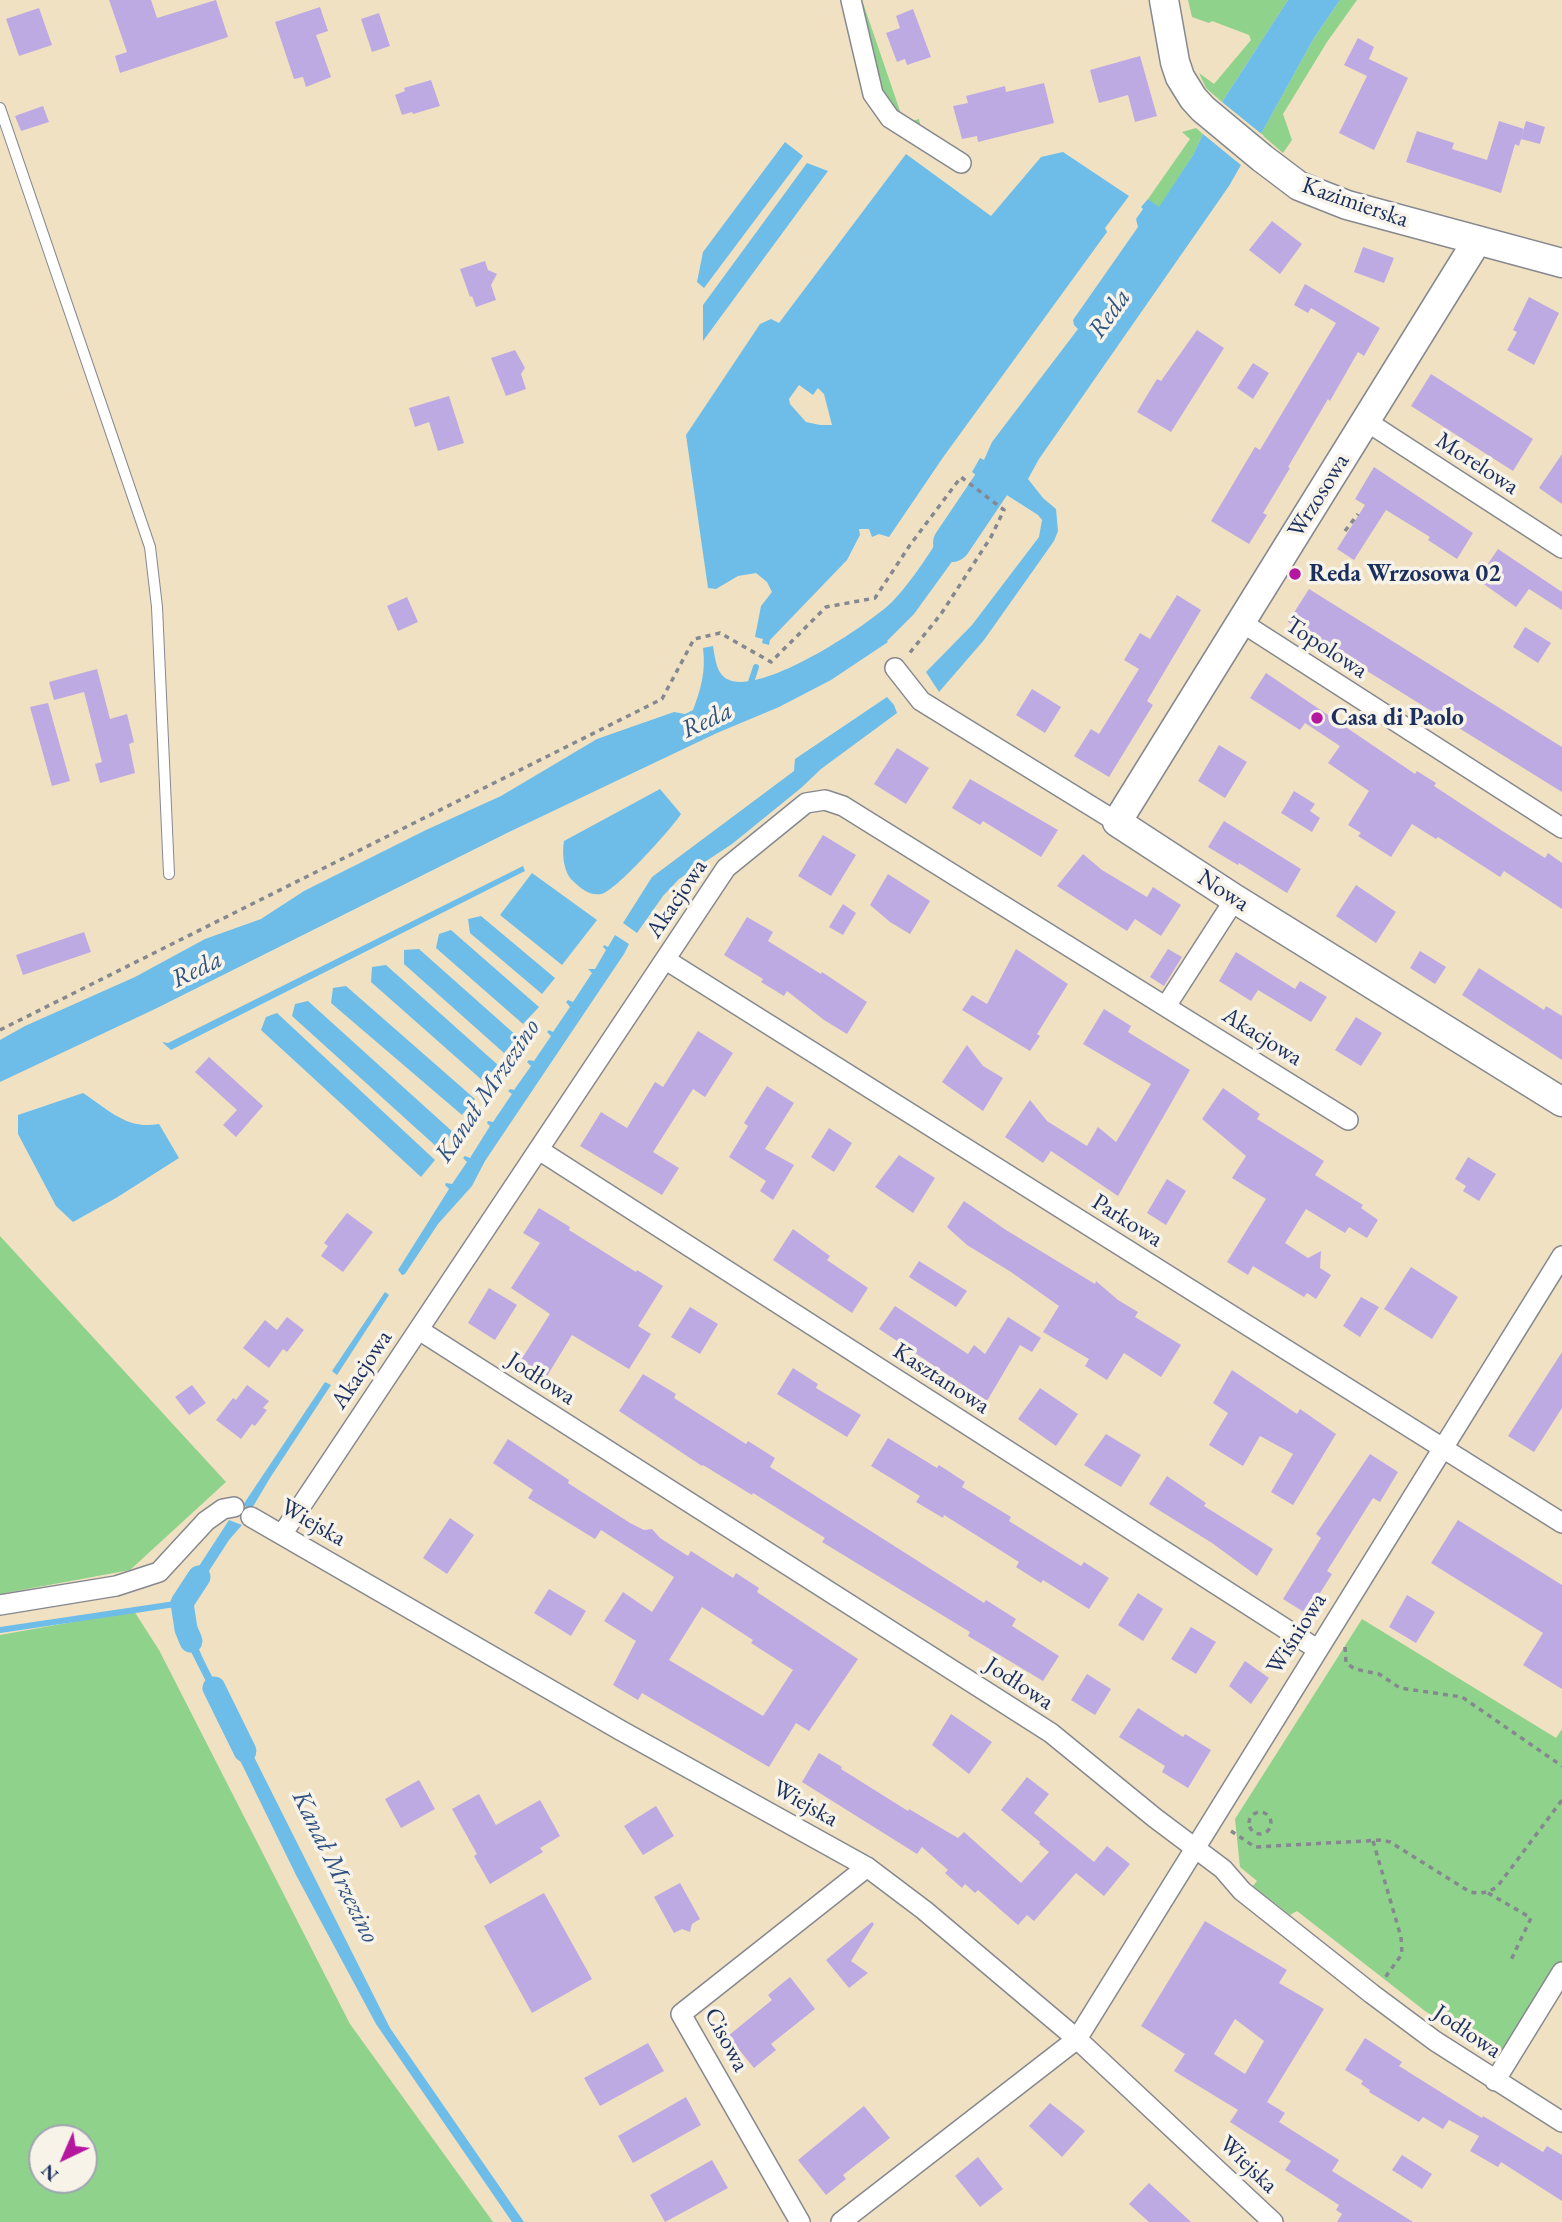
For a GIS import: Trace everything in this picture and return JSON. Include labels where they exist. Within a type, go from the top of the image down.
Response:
[{"type":"street","points":[[851,0],[873,94],[890,118],[961,163]]},
{"type":"street","name":"Kazimierska","points":[[1164,0],[1175,62],[1192,98],[1262,159],[1299,186],[1348,205],[1562,263]]},
{"type":"street","name":"Wrzosowa","points":[[1117,821],[1477,241]]},
{"type":"street","name":"Morelowa","points":[[1366,421],[1562,548]]},
{"type":"street","name":"Topolowa","points":[[1241,622],[1562,828]]},
{"type":"street","name":"Nowa","points":[[895,668],[921,701],[1117,821],[1235,899],[1562,1102]]},
{"type":"street","name":"Akacjowa","points":[[283,1533],[726,868],[806,803],[825,800],[843,806],[1348,1120]]},
{"type":"street","points":[[1166,1006],[1235,899]]},
{"type":"street","name":"Parkowa","points":[[666,960],[1562,1523]]},
{"type":"street","name":"Kasztanowa","points":[[539,1150],[1317,1649]]},
{"type":"street","name":"Wiśniowa","points":[[1077,2039],[1562,1256]]},
{"type":"street","name":"Jodłowa","points":[[419,1330],[1051,1733],[1155,1818],[1196,1847],[1223,1869],[1242,1892],[1372,1994],[1435,2041],[1562,2122]]},
{"type":"street","name":"Wiejska","points":[[0,1605],[116,1586],[159,1572],[206,1521],[223,1510],[242,1512],[283,1533],[620,1730],[867,1867],[924,1910],[1077,2039],[1260,2218]]},
{"type":"street","name":"Cisowa","points":[[800,2222],[681,2014],[867,1867]]},
{"type":"street","points":[[1495,2081],[1562,1972]]},
{"type":"street","points":[[841,2222],[1077,2039]]},
{"type":"lane","points":[[0,108],[149,547],[157,607],[169,874]]},
{"type":"path","points":[[0,1030],[662,699],[694,639],[720,633],[771,662],[826,607],[875,598],[909,545],[961,477],[1004,510],[991,537],[941,614],[915,649],[895,668]]},
{"type":"path","points":[[1345,531],[1358,514]]},
{"type":"path","points":[[1329,1629],[1344,1638],[1346,1663],[1354,1668],[1379,1674],[1400,1688],[1462,1697],[1562,1766]]},
{"type":"path","points":[[1488,1893],[1508,1874],[1562,1800]]},
{"type":"path","points":[[1264,1813],[1270,1818],[1270,1829],[1265,1834],[1257,1835],[1251,1831],[1249,1820],[1253,1814],[1264,1813]]},
{"type":"path","points":[[1213,1818],[1255,1847],[1382,1840],[1390,1842],[1470,1892],[1488,1893],[1531,1918],[1511,1960]]},
{"type":"path","points":[[1255,1847],[1257,1835]]},
{"type":"path","points":[[1372,1994],[1402,1954],[1401,1937],[1373,1841]]},
{"type":"green space","points":[[856,0],[862,0],[901,114],[912,121],[919,119],[920,124],[912,126],[886,105]]},
{"type":"green space","points":[[1188,0],[1288,0],[1222,102],[1206,88],[1199,73],[1214,84],[1251,40],[1249,35],[1212,21],[1209,23],[1192,17]]},
{"type":"green space","points":[[1340,0],[1357,0],[1327,42],[1283,114],[1292,140],[1283,153],[1261,134],[1314,38]]},
{"type":"green space","points":[[1196,128],[1203,134],[1193,155],[1159,208],[1148,199],[1190,139],[1182,132]]},
{"type":"green space","points":[[0,1236],[226,1482],[130,1570],[0,1594]]},
{"type":"green space","points":[[134,1611],[159,1650],[350,2024],[493,2222],[0,2222],[0,1635]]},
{"type":"green space","points":[[1362,1619],[1556,1738],[1562,1729],[1562,1967],[1504,2059],[1425,2011],[1297,1911],[1290,1915],[1253,1886],[1257,1881],[1240,1867],[1235,1819]]},
{"type":"water","points":[[1288,0],[1340,0],[1314,38],[1261,134],[1222,102]]},
{"type":"water","points":[[1203,134],[1241,165],[1039,459],[1028,479],[1056,509],[1058,531],[1054,541],[984,640],[939,692],[926,672],[972,625],[1039,537],[1042,520],[1002,492],[1000,494],[972,472],[980,458],[984,460],[992,442],[1078,329],[1073,320],[1138,227],[1136,219],[1143,209],[1141,207],[1148,199],[1159,207],[1193,155]]},
{"type":"water","points":[[785,142],[803,156],[704,288],[697,282],[703,252]]},
{"type":"water","points":[[1063,152],[1129,196],[1105,228],[1107,232],[944,456],[889,537],[879,534],[872,537],[869,529],[859,529],[860,535],[847,560],[770,640],[769,645],[762,643],[763,639],[755,637],[761,606],[772,592],[767,582],[756,573],[738,576],[716,589],[708,588],[686,435],[760,324],[771,319],[779,323],[906,154],[991,216],[1041,157]],"holes":[[[799,385],[813,395],[818,388],[824,394],[832,425],[806,422],[790,404],[789,399]]]},
{"type":"water","points":[[807,163],[828,171],[703,341],[703,305]]},
{"type":"water","points":[[969,492],[991,508],[914,614],[888,642],[831,680],[779,707],[717,733],[509,832],[155,1009],[0,1082],[0,1040],[25,1026],[135,977],[205,939],[261,919],[304,891],[501,796],[597,739],[674,712],[685,714],[693,710],[702,680],[703,648],[713,646],[723,676],[743,682],[787,669],[838,642],[892,602],[922,564]]},
{"type":"water","points":[[887,697],[897,713],[821,769],[732,844],[679,879],[663,896],[637,933],[623,923],[652,877],[794,771],[795,759]]},
{"type":"water","points":[[660,789],[681,814],[667,832],[630,872],[608,891],[593,894],[579,887],[565,868],[564,841]]},
{"type":"water","points":[[523,866],[525,871],[171,1050],[162,1042],[168,1043]]},
{"type":"water","points":[[532,873],[597,920],[562,965],[500,915]]},
{"type":"water","points":[[481,916],[555,978],[542,994],[470,933],[468,919]]},
{"type":"water","points":[[451,930],[539,1007],[523,1024],[436,948],[439,934]]},
{"type":"water","points":[[615,935],[629,944],[624,954],[485,1161],[472,1186],[438,1224],[402,1275],[398,1270],[449,1189],[446,1183],[452,1184],[467,1162],[463,1158],[470,1158],[490,1126],[488,1121],[493,1122],[512,1094],[508,1091],[514,1090],[531,1066],[527,1062],[534,1061],[551,1036],[547,1032],[553,1032],[570,1007],[566,1002],[573,1002],[592,973],[588,969],[595,969],[606,950],[604,945],[608,947]]},
{"type":"water","points":[[419,949],[518,1037],[504,1053],[404,964],[404,950]]},
{"type":"water","points":[[386,965],[498,1065],[483,1081],[371,982],[372,967]]},
{"type":"water","points":[[346,986],[475,1099],[462,1115],[331,1003],[333,988]]},
{"type":"water","points":[[308,1001],[454,1133],[439,1149],[292,1016],[295,1004]]},
{"type":"water","points":[[277,1013],[435,1160],[421,1177],[261,1030],[266,1017]]},
{"type":"water","points":[[83,1093],[128,1121],[137,1124],[159,1124],[179,1158],[73,1222],[56,1206],[18,1134],[18,1115]]},
{"type":"water","points":[[385,1292],[389,1295],[337,1375],[332,1371]]},
{"type":"water","points":[[325,1382],[331,1385],[251,1510],[243,1505]]},
{"type":"water","points":[[229,1520],[242,1525],[229,1540],[187,1605],[177,1600]]},
{"type":"water","points":[[178,1611],[187,1611],[199,1650],[231,1713],[224,1717],[185,1640]]},
{"type":"water","points":[[235,1723],[390,2028],[524,2222],[512,2222],[376,2024],[296,1875],[231,1742],[229,1727]]},
{"type":"pier","points":[[1219,100],[1264,136],[1259,136],[1219,104]]},
{"type":"pier","points":[[1205,131],[1244,162],[1244,167],[1201,132]]},
{"type":"building","points":[[109,0],[151,0],[157,18],[216,0],[228,37],[120,73],[115,56],[127,52]]},
{"type":"building","points":[[320,7],[328,31],[316,35],[331,77],[306,87],[303,77],[294,79],[275,22]]},
{"type":"building","points":[[39,8],[52,45],[19,56],[6,19]]},
{"type":"building","points":[[913,9],[931,57],[907,65],[905,59],[897,62],[886,33],[900,28],[896,16]]},
{"type":"building","points":[[379,13],[390,46],[372,52],[361,19]]},
{"type":"building","points":[[1358,38],[1374,47],[1369,59],[1408,78],[1374,150],[1339,133],[1367,76],[1344,65]]},
{"type":"building","points":[[1140,56],[1157,116],[1135,122],[1128,95],[1099,103],[1090,70]]},
{"type":"building","points":[[431,80],[440,106],[402,115],[395,95],[405,91],[404,88]]},
{"type":"building","points":[[1044,83],[1054,123],[978,142],[977,136],[962,139],[953,106],[968,103],[966,96],[1005,86],[1006,92]]},
{"type":"building","points":[[43,106],[49,122],[21,131],[15,116]]},
{"type":"building","points":[[1499,121],[1524,129],[1519,146],[1515,144],[1501,193],[1406,162],[1417,131],[1454,143],[1452,149],[1487,160]]},
{"type":"building","points":[[1526,121],[1545,127],[1540,144],[1521,139]]},
{"type":"building","points":[[1272,221],[1302,244],[1280,274],[1249,250]]},
{"type":"building","points":[[1363,247],[1394,258],[1384,283],[1354,272]]},
{"type":"building","points":[[485,261],[488,270],[497,274],[491,285],[496,300],[476,307],[460,269]]},
{"type":"building","points":[[1305,284],[1380,328],[1364,356],[1358,352],[1330,401],[1328,399],[1288,467],[1290,468],[1263,513],[1267,515],[1249,544],[1211,521],[1255,447],[1260,450],[1336,323],[1311,308],[1308,313],[1294,305]]},
{"type":"building","points":[[1529,297],[1559,313],[1534,365],[1507,350],[1517,332],[1513,330]]},
{"type":"building","points":[[1197,330],[1224,348],[1171,432],[1137,412],[1157,379],[1161,381]]},
{"type":"building","points":[[515,350],[525,368],[521,374],[526,389],[506,396],[491,358]]},
{"type":"building","points":[[1253,363],[1269,373],[1253,399],[1237,388]]},
{"type":"building","points":[[1431,374],[1533,439],[1513,471],[1411,406]]},
{"type":"building","points":[[449,396],[464,443],[438,451],[429,422],[415,427],[409,408]]},
{"type":"building","points":[[1562,454],[1562,504],[1539,488]]},
{"type":"building","points":[[1374,467],[1473,533],[1457,559],[1428,540],[1430,537],[1386,510],[1354,560],[1337,549],[1365,505],[1355,499]]},
{"type":"building","points":[[1498,549],[1562,592],[1562,610],[1529,589],[1516,607],[1481,582],[1485,576],[1481,574]]},
{"type":"building","points":[[1309,589],[1562,747],[1562,792],[1288,622]]},
{"type":"building","points":[[1177,595],[1201,610],[1147,701],[1153,705],[1109,777],[1074,756],[1091,729],[1099,734],[1139,669],[1124,660],[1140,633],[1150,639]]},
{"type":"building","points":[[407,597],[418,622],[398,631],[387,606]]},
{"type":"building","points":[[1525,627],[1551,643],[1538,663],[1513,647]]},
{"type":"building","points":[[97,669],[110,719],[127,714],[134,742],[129,744],[135,773],[100,783],[95,764],[102,762],[84,692],[54,700],[49,682]]},
{"type":"building","points":[[1266,673],[1415,774],[1417,771],[1436,783],[1434,786],[1504,832],[1545,858],[1548,853],[1562,863],[1562,909],[1504,871],[1500,877],[1438,837],[1436,839],[1412,824],[1391,857],[1358,836],[1361,833],[1348,825],[1369,791],[1328,763],[1340,746],[1305,723],[1300,730],[1250,698]]},
{"type":"building","points":[[1032,689],[1061,707],[1045,733],[1016,715]]},
{"type":"building","points":[[48,703],[70,781],[52,786],[30,707]]},
{"type":"building","points":[[1219,745],[1247,762],[1225,798],[1198,781]]},
{"type":"building","points":[[897,748],[929,768],[906,804],[874,784]]},
{"type":"building","points":[[970,779],[1058,830],[1041,857],[983,821],[980,825],[952,808]]},
{"type":"building","points":[[1294,791],[1315,804],[1310,811],[1320,818],[1312,832],[1281,813]]},
{"type":"building","points":[[1224,821],[1301,869],[1287,893],[1208,847]]},
{"type":"building","points":[[823,835],[856,855],[831,896],[798,876]]},
{"type":"building","points":[[1083,854],[1102,870],[1147,897],[1153,887],[1181,905],[1161,936],[1135,919],[1127,931],[1057,886]]},
{"type":"building","points":[[888,874],[930,901],[910,934],[870,905]]},
{"type":"building","points":[[1356,885],[1396,912],[1376,943],[1336,916]]},
{"type":"building","points":[[843,904],[856,913],[843,935],[829,927]]},
{"type":"building","points":[[747,917],[773,932],[768,941],[867,1002],[847,1034],[787,991],[784,996],[761,982],[763,979],[724,955]]},
{"type":"building","points":[[84,932],[91,952],[23,975],[16,955]]},
{"type":"building","points":[[1016,949],[1068,984],[1037,1034],[1040,1036],[1030,1051],[962,1010],[972,995],[987,1004]]},
{"type":"building","points":[[1168,949],[1182,957],[1164,986],[1150,977]]},
{"type":"building","points":[[1420,951],[1446,967],[1435,984],[1410,968]]},
{"type":"building","points":[[1236,952],[1295,989],[1300,981],[1327,997],[1311,1022],[1258,990],[1251,1001],[1219,981]]},
{"type":"building","points":[[1479,968],[1544,1010],[1546,1006],[1562,1016],[1562,1060],[1462,995]]},
{"type":"building","points":[[1104,1009],[1131,1026],[1128,1032],[1190,1070],[1118,1196],[1051,1151],[1043,1163],[1005,1137],[1030,1100],[1047,1121],[1087,1146],[1098,1127],[1116,1142],[1151,1084],[1083,1044]]},
{"type":"building","points":[[1356,1017],[1382,1033],[1361,1066],[1335,1050]]},
{"type":"building","points":[[698,1031],[733,1053],[705,1097],[693,1089],[653,1152],[679,1168],[662,1195],[580,1146],[601,1112],[627,1128],[655,1082],[663,1087]]},
{"type":"building","points":[[967,1045],[983,1066],[1003,1078],[983,1111],[942,1082]]},
{"type":"building","points":[[209,1057],[263,1106],[236,1137],[223,1125],[237,1110],[195,1072]]},
{"type":"building","points":[[767,1086],[794,1103],[765,1149],[794,1165],[773,1200],[760,1191],[766,1181],[729,1157],[748,1126],[744,1123]]},
{"type":"building","points":[[1223,1088],[1260,1114],[1257,1119],[1324,1161],[1315,1175],[1363,1205],[1361,1208],[1378,1220],[1367,1238],[1349,1227],[1345,1233],[1306,1209],[1285,1243],[1308,1258],[1321,1251],[1320,1268],[1331,1275],[1316,1299],[1307,1293],[1304,1297],[1253,1266],[1248,1275],[1227,1262],[1266,1199],[1232,1178],[1246,1156],[1202,1119]]},
{"type":"building","points":[[829,1128],[852,1143],[834,1172],[811,1157]]},
{"type":"building","points":[[899,1155],[935,1178],[913,1213],[875,1187]]},
{"type":"building","points":[[1468,1157],[1496,1174],[1479,1201],[1463,1191],[1466,1186],[1455,1179]]},
{"type":"building","points":[[1167,1179],[1186,1191],[1166,1225],[1147,1213]]},
{"type":"building","points":[[964,1201],[1095,1284],[1096,1281],[1118,1300],[1138,1312],[1135,1317],[1181,1345],[1161,1377],[1124,1353],[1107,1380],[1085,1366],[1089,1359],[1043,1332],[1059,1306],[967,1245],[947,1227]]},
{"type":"building","points":[[539,1208],[570,1227],[569,1230],[663,1286],[638,1326],[651,1334],[629,1369],[572,1335],[547,1376],[521,1360],[550,1314],[511,1288],[540,1243],[523,1233]]},
{"type":"building","points":[[347,1213],[373,1232],[343,1272],[321,1256],[328,1246],[324,1243]]},
{"type":"building","points":[[793,1229],[830,1256],[827,1260],[868,1288],[852,1313],[773,1260]]},
{"type":"building","points":[[919,1261],[967,1291],[956,1307],[909,1277]]},
{"type":"building","points":[[1411,1267],[1458,1297],[1432,1339],[1384,1309]]},
{"type":"building","points":[[489,1288],[517,1305],[495,1340],[468,1323]]},
{"type":"building","points":[[1361,1297],[1379,1307],[1360,1337],[1343,1326]]},
{"type":"building","points":[[895,1306],[968,1354],[974,1345],[985,1354],[1008,1317],[1041,1338],[1032,1352],[1020,1345],[987,1401],[879,1329]]},
{"type":"building","points":[[690,1307],[718,1324],[700,1354],[671,1337]]},
{"type":"building","points":[[287,1317],[304,1330],[287,1352],[283,1349],[269,1368],[243,1348],[265,1320],[277,1330]]},
{"type":"building","points":[[1562,1352],[1562,1408],[1534,1452],[1508,1436]]},
{"type":"building","points":[[793,1368],[818,1384],[816,1388],[861,1415],[847,1437],[777,1394]]},
{"type":"building","points":[[1232,1370],[1297,1414],[1300,1409],[1336,1434],[1293,1505],[1271,1492],[1293,1454],[1260,1436],[1243,1466],[1209,1445],[1228,1413],[1213,1403]]},
{"type":"building","points":[[643,1374],[676,1394],[674,1398],[746,1444],[748,1441],[775,1458],[770,1467],[984,1603],[986,1600],[1016,1619],[1012,1626],[1059,1656],[1043,1681],[968,1636],[970,1632],[822,1542],[825,1538],[753,1493],[752,1495],[702,1466],[619,1411]]},
{"type":"building","points":[[192,1385],[206,1403],[189,1415],[175,1397]]},
{"type":"building","points":[[247,1385],[269,1401],[263,1408],[267,1410],[241,1439],[216,1420]]},
{"type":"building","points":[[1040,1388],[1078,1414],[1056,1446],[1018,1419]]},
{"type":"building","points":[[1106,1434],[1141,1455],[1121,1487],[1084,1465]]},
{"type":"building","points":[[888,1438],[965,1482],[962,1487],[1011,1517],[1009,1521],[1081,1566],[1084,1562],[1109,1578],[1089,1609],[1043,1580],[1041,1583],[1016,1567],[1019,1562],[944,1515],[943,1518],[916,1502],[920,1496],[871,1466]]},
{"type":"building","points":[[508,1439],[569,1480],[568,1483],[630,1523],[644,1530],[652,1529],[660,1538],[688,1556],[691,1551],[733,1578],[736,1573],[759,1588],[757,1592],[858,1659],[809,1731],[796,1723],[769,1767],[642,1693],[638,1700],[613,1685],[636,1641],[604,1621],[623,1592],[652,1612],[674,1577],[601,1530],[595,1539],[528,1498],[533,1490],[493,1463]],"holes":[[[702,1607],[753,1640],[751,1643],[793,1670],[763,1716],[669,1660]]]},
{"type":"building","points":[[1370,1454],[1398,1472],[1380,1502],[1373,1498],[1327,1571],[1332,1574],[1307,1614],[1283,1599],[1321,1538],[1316,1534]]},
{"type":"building","points":[[1167,1476],[1206,1503],[1204,1506],[1273,1549],[1257,1576],[1212,1543],[1149,1504]]},
{"type":"building","points":[[450,1518],[474,1535],[447,1574],[423,1558]]},
{"type":"building","points":[[1458,1520],[1562,1585],[1562,1689],[1523,1665],[1543,1633],[1431,1563]]},
{"type":"building","points":[[549,1589],[586,1611],[571,1636],[534,1613]]},
{"type":"building","points":[[1138,1593],[1163,1609],[1143,1641],[1118,1625]]},
{"type":"building","points":[[1407,1595],[1435,1612],[1416,1643],[1389,1627]]},
{"type":"building","points":[[1191,1627],[1216,1642],[1196,1674],[1171,1659]]},
{"type":"building","points":[[1245,1661],[1269,1678],[1251,1704],[1229,1686]]},
{"type":"building","points":[[1087,1674],[1111,1689],[1095,1715],[1071,1700]]},
{"type":"building","points":[[1138,1708],[1183,1737],[1185,1734],[1211,1750],[1188,1788],[1162,1772],[1165,1766],[1119,1737]]},
{"type":"building","points":[[951,1714],[992,1742],[969,1774],[932,1745]]},
{"type":"building","points":[[819,1753],[908,1811],[909,1809],[958,1838],[964,1832],[1021,1883],[1049,1852],[1001,1810],[1027,1777],[1049,1794],[1034,1813],[1094,1862],[1107,1846],[1130,1864],[1104,1896],[1076,1873],[1034,1921],[1027,1915],[1018,1925],[978,1890],[975,1893],[965,1884],[962,1888],[945,1873],[948,1870],[922,1847],[917,1854],[802,1782]]},
{"type":"building","points":[[419,1780],[435,1809],[401,1828],[385,1799]]},
{"type":"building","points":[[479,1794],[496,1825],[540,1800],[560,1836],[540,1848],[543,1852],[490,1884],[452,1809]]},
{"type":"building","points":[[656,1806],[674,1836],[643,1855],[624,1826]]},
{"type":"building","points":[[680,1883],[700,1919],[692,1924],[690,1932],[682,1929],[674,1933],[654,1897]]},
{"type":"building","points":[[544,1893],[592,1979],[532,2013],[484,1926]]},
{"type":"building","points":[[1205,1921],[1287,1970],[1279,1983],[1324,2009],[1267,2102],[1285,2113],[1279,2122],[1339,2160],[1332,2171],[1413,2222],[1337,2222],[1342,2214],[1336,2210],[1339,2205],[1285,2170],[1291,2161],[1230,2122],[1238,2110],[1174,2071],[1185,2054],[1141,2026]],"holes":[[[1235,2019],[1264,2041],[1245,2074],[1214,2054]]]},
{"type":"building","points":[[872,1922],[874,1924],[851,1961],[868,1973],[849,1988],[826,1960]]},
{"type":"building","points":[[790,1977],[815,2009],[771,2044],[776,2050],[754,2068],[728,2036],[772,2000],[768,1995]]},
{"type":"building","points":[[1365,2038],[1402,2062],[1399,2066],[1482,2118],[1483,2116],[1543,2152],[1547,2146],[1562,2155],[1562,2201],[1501,2162],[1498,2167],[1470,2151],[1479,2136],[1449,2120],[1443,2129],[1423,2117],[1419,2122],[1369,2092],[1370,2090],[1361,2084],[1363,2081],[1345,2070]]},
{"type":"building","points":[[648,2043],[664,2071],[600,2106],[584,2078]]},
{"type":"building","points":[[686,2097],[701,2125],[633,2163],[618,2136]]},
{"type":"building","points":[[1050,2103],[1085,2131],[1062,2157],[1029,2126]]},
{"type":"building","points":[[864,2106],[890,2138],[843,2175],[846,2179],[826,2195],[798,2160]]},
{"type":"building","points":[[1402,2155],[1432,2174],[1422,2189],[1392,2170]]},
{"type":"building","points":[[978,2157],[1003,2189],[980,2207],[955,2176]]},
{"type":"building","points":[[712,2160],[728,2188],[665,2222],[650,2195]]},
{"type":"building","points":[[1149,2183],[1191,2222],[1149,2222],[1129,2204]]},
{"type":"waterway","name":"Reda","points":[[952,543],[1018,445]]},
{"type":"waterway","points":[[749,688],[756,667]]},
{"type":"waterway","name":"Kanał Mrzezino","points":[[191,1641],[182,1603],[199,1577]]},
{"type":"waterway","points":[[0,1630],[182,1603]]},
{"type":"waterway","name":"Kanał Mrzezino","points":[[214,1688],[245,1751]]},
{"type":"place","name":"Reda Wrzosowa 02","points":[[1295,574]]},
{"type":"place","name":"Casa di Paolo","points":[[1317,718]]}]
